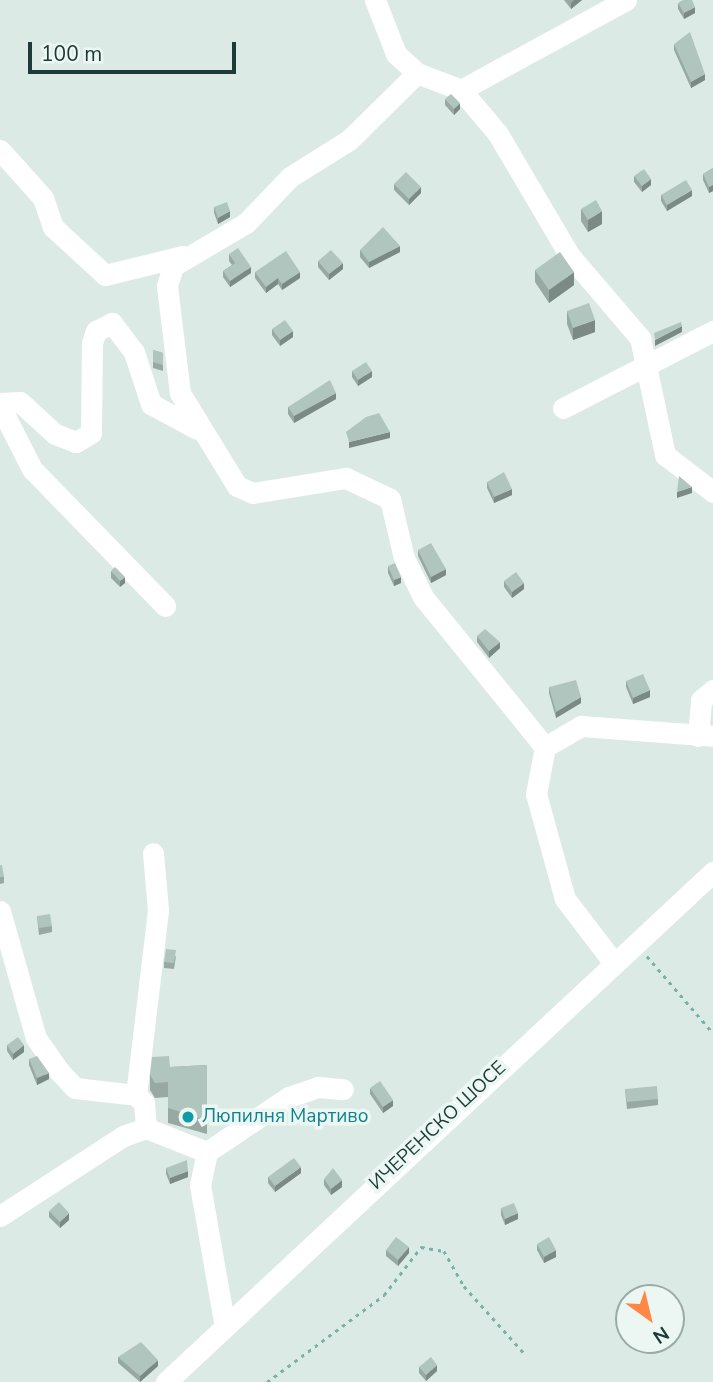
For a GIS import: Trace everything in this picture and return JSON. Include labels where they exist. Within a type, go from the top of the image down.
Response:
[{"type":"street","points":[[375,0],[396,54],[417,74],[461,90],[498,134],[570,256],[640,338],[665,455],[713,492]]},
{"type":"street","points":[[461,90],[626,0]]},
{"type":"street","points":[[0,150],[43,198],[53,227],[105,275],[184,256],[246,223],[290,177],[349,140],[417,74]]},
{"type":"street","points":[[184,256],[167,286],[180,393],[197,429],[237,486],[253,493],[346,478],[390,499],[404,558],[423,597],[545,747]]},
{"type":"street","points":[[165,607],[32,469],[0,404],[20,402],[55,434],[76,442],[91,433],[92,343],[96,331],[112,323],[134,352],[151,404],[197,429]]},
{"type":"street","points":[[563,408],[646,363],[713,331]]},
{"type":"street","points":[[614,963],[565,899],[536,794],[545,747],[581,726],[705,736],[701,700],[713,690]]},
{"type":"street","points":[[136,1095],[158,909],[153,853]]},
{"type":"street","name":"ИЧЕРЕНСКО ШОСЕ","points":[[166,1382],[713,872]]},
{"type":"street","points":[[0,911],[36,1038],[59,1072],[75,1088],[136,1095],[144,1102],[146,1128]]},
{"type":"street","points":[[225,1326],[200,1185],[207,1152],[289,1097],[318,1087],[343,1089]]},
{"type":"street","points":[[0,1216],[123,1136],[146,1128],[207,1152]]},
{"type":"path","points":[[635,944],[713,1033]]},
{"type":"path","points":[[267,1382],[384,1295],[421,1247],[444,1251],[464,1286],[526,1354]]},
{"type":"building","points":[[692,0],[695,7],[684,13],[678,3]]},
{"type":"building","points":[[690,32],[705,74],[691,82],[674,44]]},
{"type":"building","points":[[451,94],[460,103],[454,109],[445,99]]},
{"type":"building","points":[[713,168],[713,185],[709,187],[703,174]]},
{"type":"building","points":[[644,169],[651,179],[642,186],[634,176]]},
{"type":"building","points":[[406,172],[421,187],[409,199],[394,184]]},
{"type":"building","points":[[686,180],[692,190],[667,205],[661,195]]},
{"type":"building","points":[[596,200],[602,211],[588,220],[581,209]]},
{"type":"building","points":[[227,202],[230,211],[218,218],[214,207]]},
{"type":"building","points":[[383,227],[400,246],[369,262],[360,250]]},
{"type":"building","points":[[238,248],[251,267],[230,281],[223,271],[235,263],[229,254]]},
{"type":"building","points":[[331,250],[343,263],[329,274],[318,261]]},
{"type":"building","points":[[286,251],[300,272],[282,284],[278,278],[266,287],[255,272]]},
{"type":"building","points":[[560,252],[574,272],[549,290],[535,270]]},
{"type":"building","points":[[589,303],[595,320],[573,328],[567,311]]},
{"type":"building","points":[[285,320],[293,331],[280,340],[272,329]]},
{"type":"building","points":[[681,322],[682,326],[655,340],[654,333]]},
{"type":"building","points":[[153,350],[163,353],[163,365],[153,362]]},
{"type":"building","points":[[366,362],[372,371],[358,380],[352,371]]},
{"type":"building","points":[[330,380],[336,393],[294,416],[288,407]]},
{"type":"building","points":[[379,413],[390,432],[349,442],[346,432],[366,417]]},
{"type":"building","points":[[504,472],[512,489],[494,497],[487,482]]},
{"type":"building","points":[[679,476],[692,487],[677,492]]},
{"type":"building","points":[[431,543],[446,569],[431,577],[418,550]]},
{"type":"building","points":[[395,563],[401,577],[394,580],[388,566]]},
{"type":"building","points":[[115,567],[125,577],[120,581],[111,571]]},
{"type":"building","points":[[516,572],[524,583],[512,592],[504,581]]},
{"type":"building","points":[[485,629],[500,642],[489,651],[477,636]]},
{"type":"building","points":[[643,674],[650,690],[633,698],[626,681]]},
{"type":"building","points":[[576,680],[581,697],[556,712],[549,687]]},
{"type":"building","points":[[2,865],[4,877],[0,877]]},
{"type":"building","points":[[50,914],[52,926],[39,928],[37,916]]},
{"type":"building","points":[[166,949],[176,950],[174,963],[164,962]]},
{"type":"building","points":[[18,1037],[24,1045],[13,1054],[7,1045]]},
{"type":"building","points":[[37,1056],[49,1073],[37,1078],[29,1059]]},
{"type":"building","points":[[169,1056],[170,1067],[207,1065],[207,1120],[168,1108],[168,1082],[155,1083],[150,1075],[152,1057]]},
{"type":"building","points":[[380,1081],[393,1100],[383,1107],[370,1088]]},
{"type":"building","points":[[657,1086],[658,1099],[627,1102],[625,1089]]},
{"type":"building","points":[[294,1158],[301,1167],[275,1186],[268,1177]]},
{"type":"building","points":[[187,1160],[188,1171],[170,1178],[166,1168]]},
{"type":"building","points":[[333,1168],[342,1180],[331,1189],[324,1179]]},
{"type":"building","points":[[59,1202],[69,1213],[60,1222],[49,1211]]},
{"type":"building","points":[[514,1203],[518,1213],[505,1219],[501,1208]]},
{"type":"building","points":[[396,1237],[409,1247],[398,1260],[386,1250]]},
{"type":"building","points":[[549,1237],[556,1250],[544,1257],[537,1244]]},
{"type":"building","points":[[141,1342],[158,1360],[140,1376],[118,1357]]},
{"type":"building","points":[[431,1357],[437,1365],[426,1375],[419,1367]]},
{"type":"place","name":"Люпилня Мартиво","points":[[188,1117]]}]
